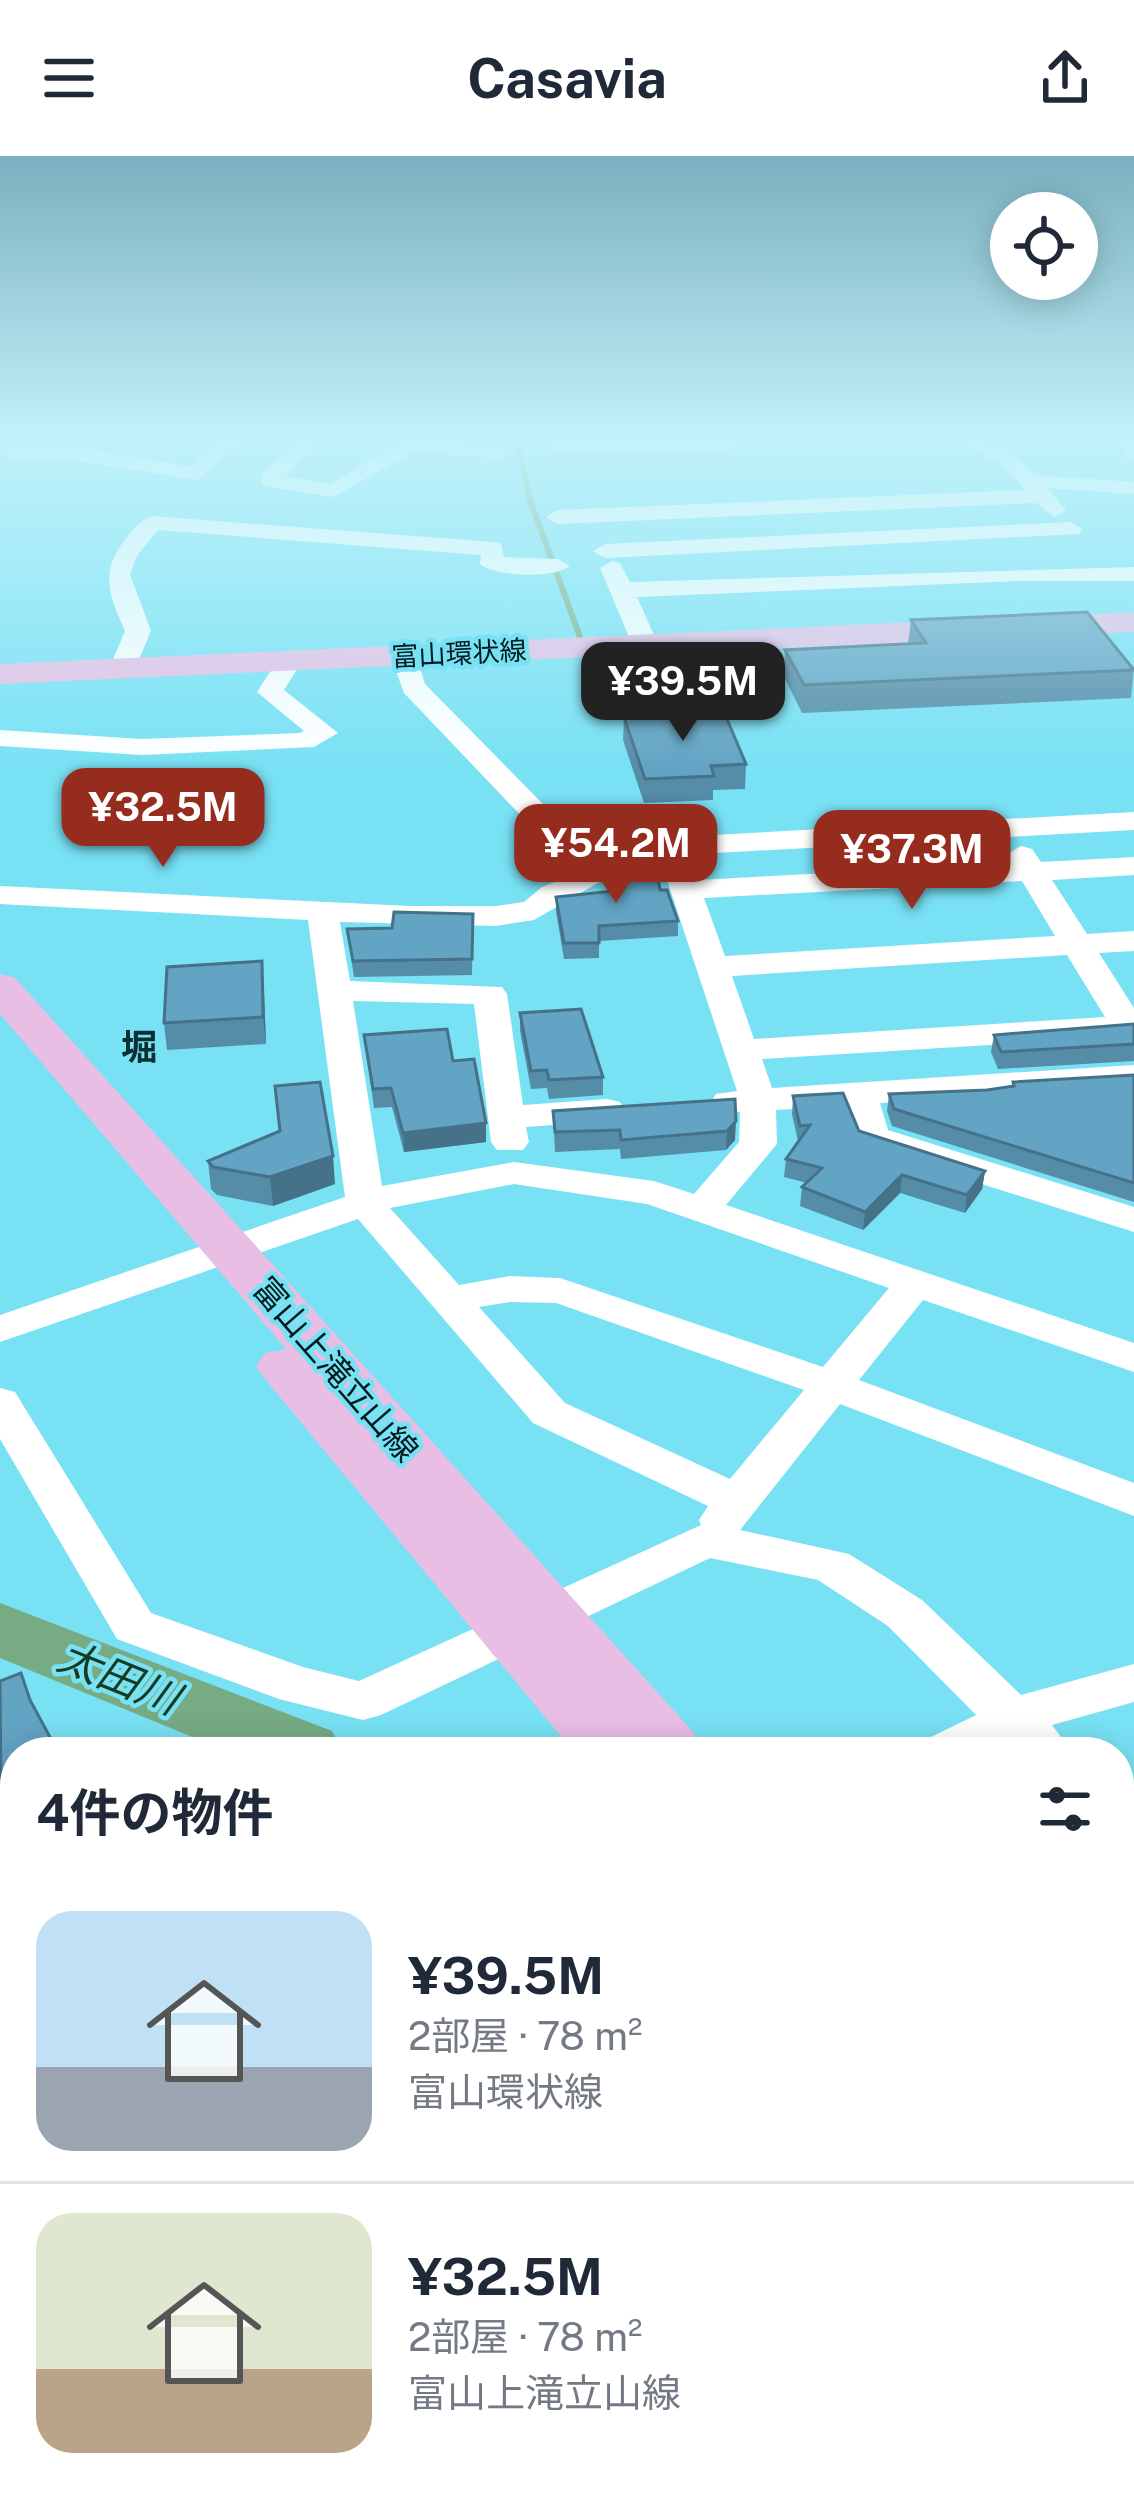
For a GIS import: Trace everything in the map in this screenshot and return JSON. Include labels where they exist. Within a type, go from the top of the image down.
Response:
[{"type":"main road","name":"富山環状線","points":[[0,674],[403,655],[645,625],[1134,622]]},
{"type":"main road","name":"富山上滝立山線","points":[[0,986],[211,1253],[530,1623],[654,1737]]},
{"type":"main road","name":"富山上滝立山線","points":[[0,1030],[211,1253]]},
{"type":"main road","name":"富山上滝立山線","points":[[530,1623],[604,1737]]},
{"type":"street","points":[[122,669],[138,632],[116,584],[117,564],[129,550]]},
{"type":"street","points":[[494,550],[492,564],[559,566]]},
{"type":"street","points":[[635,550],[605,551],[645,625]]},
{"type":"street","points":[[831,550],[853,580]]},
{"type":"street","points":[[1087,550],[1134,603]]},
{"type":"street","points":[[622,590],[1103,571],[1134,574]]},
{"type":"street","points":[[704,613],[1038,596],[1018,574]]},
{"type":"street","points":[[0,895],[496,916],[534,910],[553,894],[587,880],[583,863],[413,687],[403,655]]},
{"type":"street","points":[[0,738],[142,747],[304,741],[324,734],[270,692],[290,660]]},
{"type":"street","points":[[702,1209],[758,1144],[758,1100],[679,871],[689,852],[713,844],[1134,821]]},
{"type":"street","points":[[1004,829],[1131,1026]]},
{"type":"street","points":[[686,890],[1134,866]]},
{"type":"street","points":[[323,912],[365,1203],[549,1413],[738,1501]]},
{"type":"street","points":[[712,967],[1134,941]]},
{"type":"street","points":[[334,991],[490,994],[514,1173]]},
{"type":"street","points":[[740,1050],[1131,1026]]},
{"type":"street","points":[[689,1105],[1134,1076]]},
{"type":"street","points":[[859,1094],[871,1137],[1134,1220]]},
{"type":"street","points":[[507,1117],[644,1108]]},
{"type":"street","points":[[0,1329],[365,1203],[514,1173],[654,1193],[1134,1358]]},
{"type":"street","points":[[0,1402],[134,1626],[297,1685],[363,1701],[706,1540],[915,1283]]},
{"type":"street","points":[[450,1299],[510,1288],[560,1292],[832,1385],[1134,1500]]},
{"type":"street","points":[[706,1540],[832,1565],[905,1613],[1028,1737],[1105,1687],[1134,1683]]},
{"type":"building","points":[[1087,612],[1134,670],[804,685],[785,650],[926,643],[911,620]]},
{"type":"building","points":[[724,712],[746,764],[711,766],[714,776],[645,779],[624,717]]},
{"type":"building","points":[[656,867],[660,890],[667,890],[678,921],[599,926],[599,943],[564,943],[556,897],[614,891],[611,868]]},
{"type":"building","points":[[394,912],[473,914],[472,959],[353,961],[347,929],[392,928]]},
{"type":"building","points":[[262,961],[263,1017],[164,1023],[167,967]]},
{"type":"building","points":[[581,1009],[603,1077],[549,1080],[547,1070],[531,1071],[520,1013]]},
{"type":"building","points":[[1134,1024],[1134,1044],[1001,1052],[994,1035]]},
{"type":"building","points":[[447,1029],[453,1061],[474,1059],[486,1123],[403,1133],[391,1088],[373,1089],[364,1035]]},
{"type":"building","points":[[1134,1075],[1134,1183],[894,1109],[889,1094],[987,1090],[1014,1086],[1013,1082]]},
{"type":"building","points":[[320,1082],[333,1156],[270,1177],[213,1167],[208,1161],[280,1131],[275,1086]]},
{"type":"building","points":[[843,1093],[859,1131],[985,1171],[967,1195],[902,1175],[865,1212],[802,1187],[822,1168],[786,1159],[810,1125],[800,1126],[793,1096]]},
{"type":"building","points":[[735,1099],[736,1121],[727,1131],[621,1140],[620,1130],[555,1132],[553,1111]]},
{"type":"building","points":[[21,1673],[50,1737],[1,1737],[0,1681]]},
{"type":"waterway","points":[[548,550],[580,637]]},
{"type":"waterway","name":"太田川","points":[[0,1629],[269,1737]]},
{"type":"district","name":"堀","points":[[139,1047]]}]
